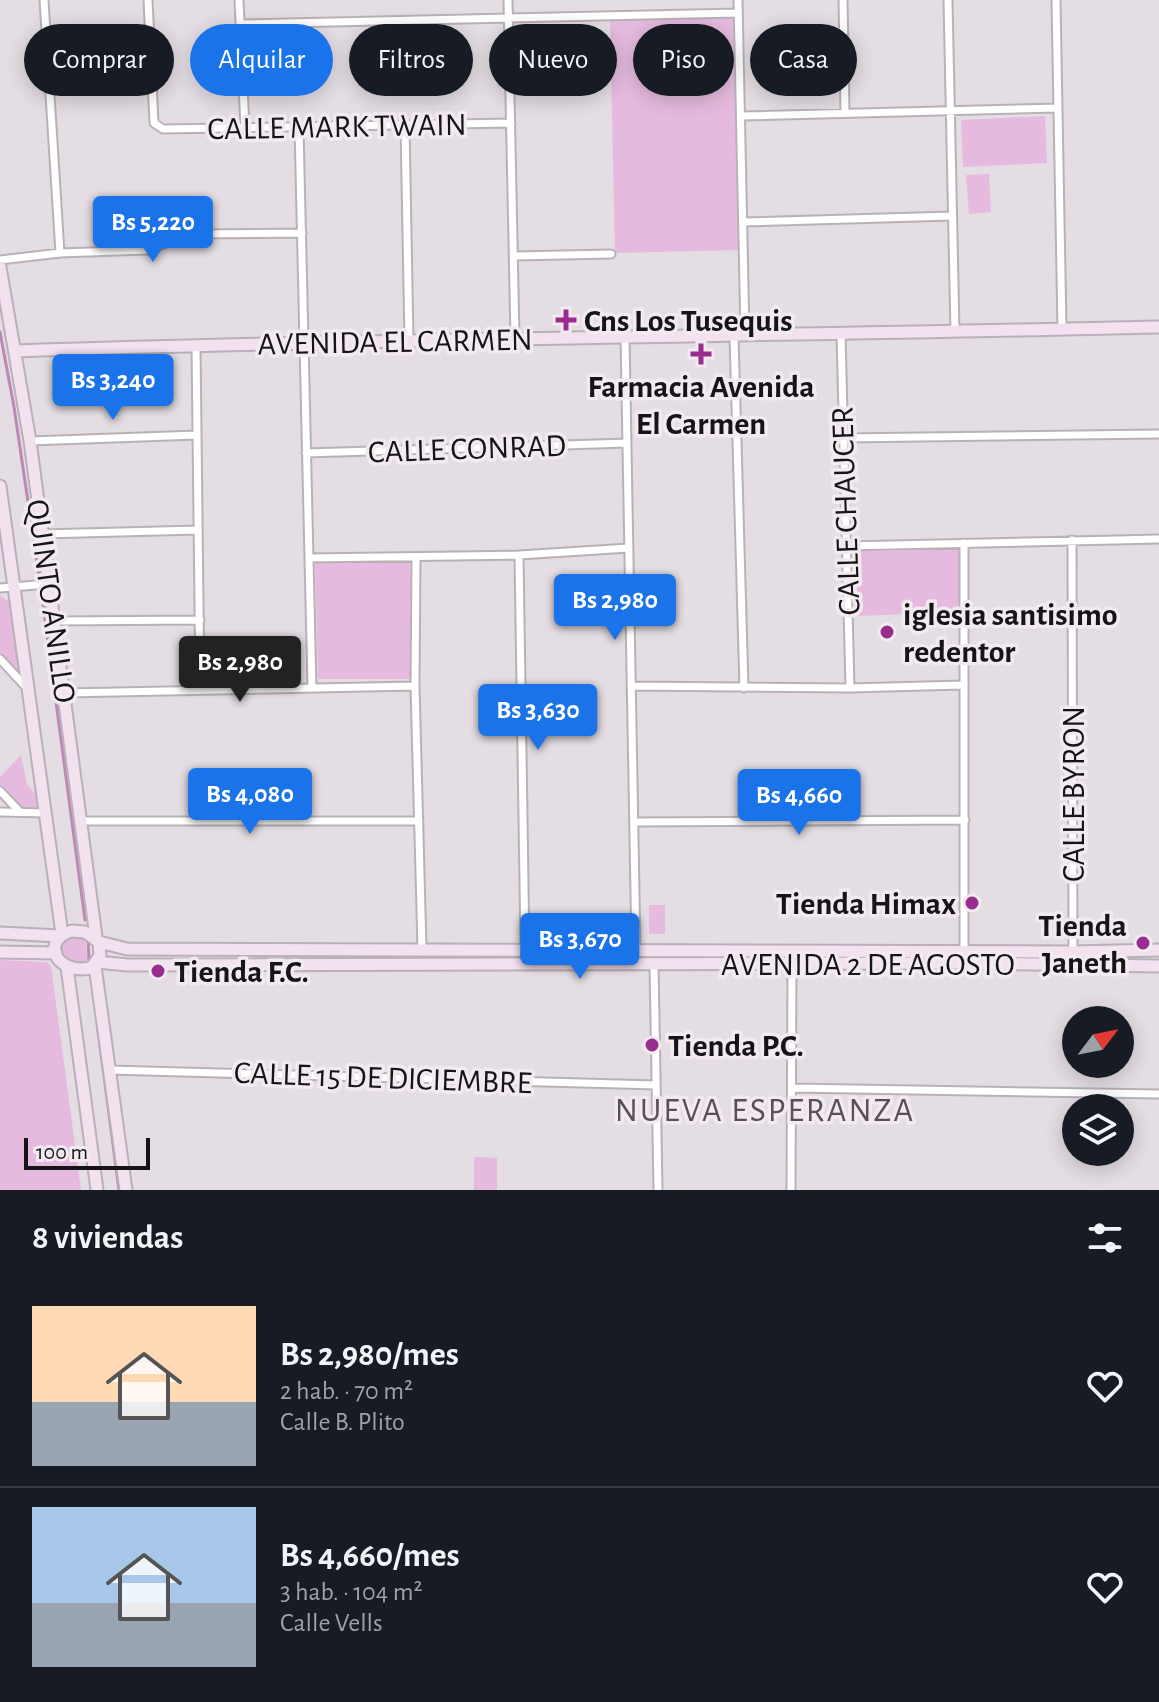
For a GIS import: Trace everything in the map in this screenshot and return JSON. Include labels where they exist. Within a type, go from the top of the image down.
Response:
[{"type":"street","points":[[44,0],[46,24]]},
{"type":"street","points":[[148,0],[149,24]]},
{"type":"street","points":[[239,0],[241,24],[738,13]]},
{"type":"street","points":[[508,0],[515,338]]},
{"type":"street","points":[[738,0],[743,222],[740,336],[744,688]]},
{"type":"street","points":[[843,0],[845,112]]},
{"type":"street","points":[[948,0],[955,332]]},
{"type":"street","points":[[1056,0],[1062,329]]},
{"type":"street","points":[[51,96],[60,253]]},
{"type":"street","name":"CALLE MARK TWAIN","points":[[153,96],[154,123],[163,129],[511,123]]},
{"type":"street","points":[[244,96],[245,128]]},
{"type":"street","points":[[741,116],[1058,108]]},
{"type":"street","points":[[405,125],[409,341]]},
{"type":"street","points":[[299,127],[312,688]]},
{"type":"street","points":[[743,222],[952,216]]},
{"type":"street","points":[[0,260],[60,253],[147,250],[189,234],[302,233]]},
{"type":"street","points":[[514,256],[611,254]]},
{"type":"street","name":"QUINTO ANILLO","points":[[0,267],[30,441],[97,939]]},
{"type":"street","name":"AVENIDA EL CARMEN","points":[[16,351],[625,335],[740,336],[1159,327]]},
{"type":"street","name":"CALLE CHAUCER","points":[[841,334],[850,688]]},
{"type":"street","points":[[625,335],[636,949]]},
{"type":"street","points":[[196,345],[200,690]]},
{"type":"street","points":[[843,438],[1159,434]]},
{"type":"street","points":[[30,441],[197,435]]},
{"type":"street","name":"CALLE CONRAD","points":[[306,453],[627,443]]},
{"type":"street","name":"QUINTO ANILLO","points":[[0,486],[61,935]]},
{"type":"street","points":[[42,534],[198,530]]},
{"type":"street","points":[[845,546],[1159,539]]},
{"type":"street","name":"CALLE BYRON","points":[[1072,540],[1073,952]]},
{"type":"street","points":[[964,543],[964,950]]},
{"type":"street","points":[[309,558],[519,555],[629,548]]},
{"type":"street","points":[[519,555],[525,949]]},
{"type":"street","points":[[416,557],[415,686],[422,948]]},
{"type":"street","points":[[0,588],[48,584]]},
{"type":"street","points":[[54,621],[200,620]]},
{"type":"street","points":[[0,660],[29,690]]},
{"type":"street","points":[[631,686],[850,688],[963,685]]},
{"type":"street","points":[[65,693],[415,686]]},
{"type":"street","points":[[0,791],[20,812]]},
{"type":"street","points":[[0,812],[46,813]]},
{"type":"street","points":[[634,822],[965,820]]},
{"type":"street","points":[[82,821],[419,821]]},
{"type":"street","points":[[0,933],[61,935],[79,931],[97,939],[101,949],[96,964],[126,1190]]},
{"type":"street","points":[[22,952],[29,943],[24,934]]},
{"type":"street","points":[[61,935],[56,953],[58,960],[67,967],[85,970],[96,964]]},
{"type":"street","name":"AVENIDA 2 DE AGOSTO","points":[[97,939],[127,949],[1159,950]]},
{"type":"street","points":[[579,950],[580,963]]},
{"type":"street","points":[[1094,951],[1094,964]]},
{"type":"street","points":[[0,952],[56,953]]},
{"type":"street","points":[[791,1190],[792,963]]},
{"type":"street","name":"AVENIDA 2 DE AGOSTO","points":[[96,964],[1159,966]]},
{"type":"street","points":[[654,964],[658,1190]]},
{"type":"street","points":[[67,967],[97,1190]]},
{"type":"street","name":"CALLE 15 DE DICIEMBRE","points":[[109,1070],[656,1085]]},
{"type":"street","points":[[793,1088],[1159,1094]]},
{"type":"shaded area","points":[[733,17],[733,24],[633,24],[633,96],[734,96],[734,56],[739,250],[615,253],[612,96],[617,96],[617,24],[610,24],[610,20]]},
{"type":"shaded area","points":[[1045,116],[1047,163],[963,167],[961,120]]},
{"type":"shaded area","points":[[989,174],[991,212],[969,214],[966,175]]},
{"type":"shaded area","points":[[963,549],[962,612],[858,616],[856,551]]},
{"type":"shaded area","points":[[410,560],[411,679],[318,679],[315,562]]},
{"type":"shaded area","points":[[0,596],[11,603],[21,676],[0,653]]},
{"type":"shaded area","points":[[21,755],[27,784],[39,799],[38,807],[24,809],[0,785],[0,777]]},
{"type":"shaded area","points":[[649,905],[665,905],[665,934],[649,934]]},
{"type":"shaded area","points":[[73,936],[85,938],[88,965],[67,962],[59,951],[60,941]]},
{"type":"shaded area","points":[[0,960],[47,962],[51,966],[81,1190],[0,1190]]},
{"type":"shaded area","points":[[474,1157],[497,1158],[497,1190],[474,1190]]},
{"type":"waterway","points":[[0,332],[39,576]]},
{"type":"waterway","points":[[41,589],[85,920]]},
{"type":"waterway","points":[[88,937],[89,960]]},
{"type":"waterway","points":[[98,1030],[119,1190]]},
{"type":"place","name":"Cns Los Tusequis","points":[[566,320]]},
{"type":"place","name":"Farmacia Avenida El Carmen","points":[[701,354]]},
{"type":"place","name":"iglesia santisimo redentor","points":[[887,632]]},
{"type":"place","name":"Tienda Himax","points":[[972,903]]},
{"type":"place","name":"Tienda Janeth","points":[[1143,943]]},
{"type":"place","name":"Tienda F.C.","points":[[158,971]]},
{"type":"place","name":"Tienda P.C.","points":[[652,1045]]},
{"type":"district","name":"NUEVA ESPERANZA","points":[[765,1109]]}]
